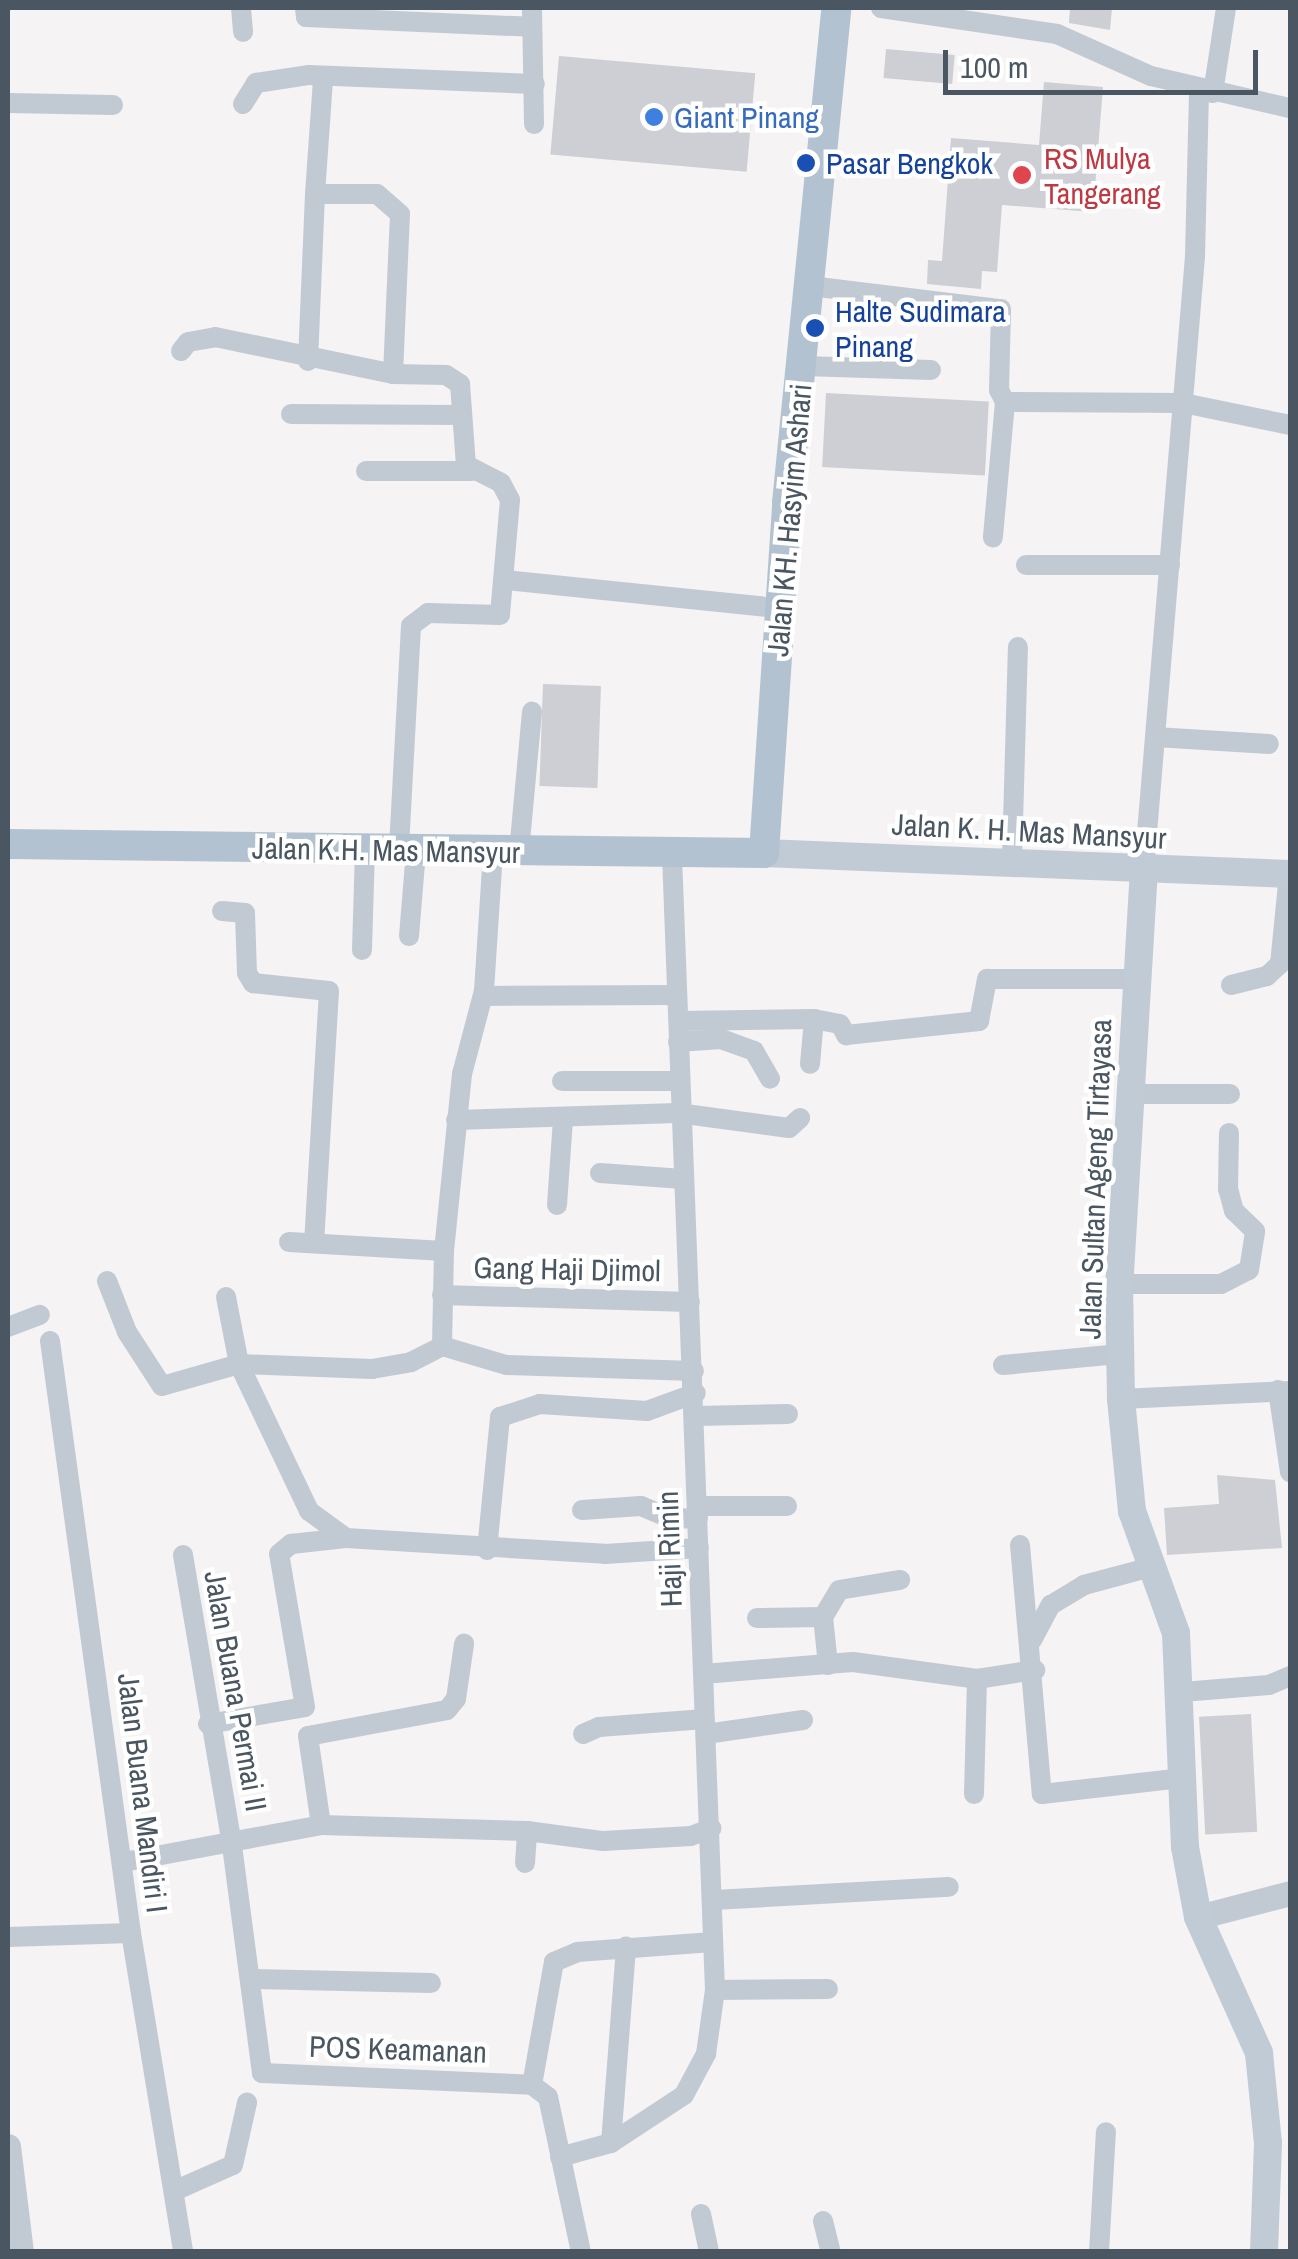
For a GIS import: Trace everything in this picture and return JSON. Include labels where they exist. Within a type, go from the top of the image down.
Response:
[{"type":"main road","name":"Jalan KH. Hasyim Ashari","points":[[764,854],[778,608],[836,8]]},
{"type":"main road","name":"Jalan K.H. Mas Mansyur","points":[[8,844],[764,854]]},
{"type":"main road","name":"Jalan K. H. Mas Mansyur","points":[[764,854],[1012,859],[1290,874]]},
{"type":"main road","name":"Jalan Sultan Ageng Tirtayasa","points":[[1144,869],[1118,1284],[1120,1398],[1132,1511],[1176,1633],[1182,1692],[1185,1848],[1205,1931],[1259,2052],[1268,2143],[1264,2252]]},
{"type":"street","points":[[242,8],[243,32]]},
{"type":"street","points":[[305,8],[306,17],[532,17],[534,124]]},
{"type":"street","points":[[881,8],[962,13],[1057,34],[1128,68],[1206,91],[1290,108]]},
{"type":"street","name":"Jalan Sultan Ageng Tirtayasa","points":[[1144,869],[1206,91],[1226,8]]},
{"type":"street","points":[[243,104],[256,82],[323,79],[535,84]]},
{"type":"street","points":[[308,361],[323,79]]},
{"type":"street","points":[[8,103],[113,105]]},
{"type":"street","points":[[315,194],[377,194],[400,214],[392,374]]},
{"type":"street","points":[[810,286],[997,307],[999,390],[1005,402],[993,537]]},
{"type":"street","points":[[181,350],[188,342],[215,337],[308,361],[392,374],[455,378],[464,459],[472,471]]},
{"type":"street","points":[[803,366],[931,370]]},
{"type":"street","points":[[1005,402],[1183,403],[1290,425]]},
{"type":"street","points":[[291,414],[462,415]]},
{"type":"street","points":[[366,471],[472,471],[508,489],[506,580],[500,615],[428,612],[412,626],[409,936]]},
{"type":"street","points":[[1026,565],[1170,566]]},
{"type":"street","points":[[506,580],[778,608]]},
{"type":"street","points":[[1012,859],[1018,647]]},
{"type":"street","points":[[108,1282],[126,1332],[162,1386],[239,1364],[372,1370],[430,1358],[442,1346],[444,1251],[456,1120],[483,996],[532,712]]},
{"type":"street","points":[[1155,737],[1269,744]]},
{"type":"street","points":[[362,950],[364,850]]},
{"type":"street","name":"Haji Rimin","points":[[562,2167],[611,2142],[684,2096],[696,2080],[715,1990],[696,1393],[678,1112],[672,854]]},
{"type":"street","points":[[1231,985],[1267,976],[1280,964],[1290,874]]},
{"type":"street","points":[[222,911],[245,914],[246,973],[253,983],[329,991],[314,1243]]},
{"type":"street","points":[[678,1031],[814,1019],[840,1024],[846,1034],[979,1021],[986,979],[1136,979]]},
{"type":"street","points":[[483,996],[676,995]]},
{"type":"street","points":[[810,1064],[814,1019]]},
{"type":"street","points":[[678,1031],[754,1051],[770,1079]]},
{"type":"street","points":[[562,1081],[677,1081]]},
{"type":"street","points":[[1129,1094],[1230,1094]]},
{"type":"street","points":[[456,1120],[563,1120],[678,1112],[789,1128],[800,1118]]},
{"type":"street","points":[[557,1205],[563,1120]]},
{"type":"street","points":[[1118,1284],[1221,1284],[1248,1270],[1256,1248],[1255,1231],[1234,1211],[1228,1189],[1229,1133]]},
{"type":"street","points":[[600,1173],[682,1180]]},
{"type":"street","points":[[289,1242],[444,1251]]},
{"type":"street","name":"Gang Haji Djimol","points":[[442,1295],[690,1302]]},
{"type":"street","points":[[226,1297],[239,1364],[309,1511],[346,1538]]},
{"type":"street","points":[[8,1327],[40,1315]]},
{"type":"street","name":"Jalan Buana Mandiri I","points":[[50,1342],[131,1933],[183,2252]]},
{"type":"street","points":[[442,1346],[506,1365],[694,1371]]},
{"type":"street","points":[[1003,1365],[1120,1354]]},
{"type":"street","points":[[1120,1398],[1284,1390],[1290,1472]]},
{"type":"street","points":[[488,1550],[500,1418],[540,1404],[647,1411],[696,1393]]},
{"type":"street","points":[[696,1416],[788,1414]]},
{"type":"street","points":[[582,1510],[641,1506],[672,1519],[698,1512],[787,1506]]},
{"type":"street","points":[[208,1724],[305,1706],[279,1554],[291,1544],[346,1538],[488,1550],[605,1554],[699,1548]]},
{"type":"street","points":[[1020,1545],[1044,1797],[1184,1778]]},
{"type":"street","name":"Jalan Buana Permai II","points":[[183,1555],[208,1724],[232,1838],[262,2073]]},
{"type":"street","points":[[1032,1640],[1051,1605],[1084,1585],[1155,1566]]},
{"type":"street","points":[[828,1666],[822,1617],[839,1590],[900,1580]]},
{"type":"street","points":[[757,1618],[822,1617]]},
{"type":"street","points":[[322,1825],[308,1736],[447,1710],[456,1700],[464,1644]]},
{"type":"street","points":[[703,1674],[853,1662],[977,1679],[1034,1670]]},
{"type":"street","points":[[1182,1692],[1269,1685],[1290,1676]]},
{"type":"street","points":[[974,1794],[977,1679]]},
{"type":"street","points":[[583,1734],[599,1727],[803,1720]]},
{"type":"street","points":[[124,1862],[232,1838],[322,1825],[527,1831],[603,1840],[691,1836],[712,1828]]},
{"type":"street","points":[[525,1863],[527,1831]]},
{"type":"street","points":[[714,1900],[948,1887]]},
{"type":"street","points":[[1205,1931],[1290,1893]]},
{"type":"street","points":[[8,1937],[131,1933]]},
{"type":"street","points":[[582,2252],[548,2097],[532,2085],[554,1962],[577,1952],[713,1942]]},
{"type":"street","points":[[611,2142],[626,1946]]},
{"type":"street","points":[[251,1978],[431,1983]]},
{"type":"street","points":[[715,1990],[828,1989]]},
{"type":"street","name":"POS Keamanan","points":[[262,2073],[532,2085]]},
{"type":"street","points":[[174,2191],[233,2166],[247,2103]]},
{"type":"street","points":[[1099,2252],[1106,2132]]},
{"type":"street","points":[[8,2146],[20,2252]]},
{"type":"street","points":[[700,2214],[709,2252]]},
{"type":"street","points":[[823,2221],[835,2251]]},
{"type":"building","points":[[1070,8],[1112,8],[1110,30],[1069,23]]},
{"type":"building","points":[[886,49],[955,55],[952,84],[883,78]]},
{"type":"building","points":[[559,56],[755,73],[747,172],[550,155]]},
{"type":"building","name":"RS Mulya Tangerang","points":[[1044,82],[1103,87],[1093,212],[1002,205],[997,272],[982,271],[981,289],[927,284],[928,260],[942,261],[951,138],[1039,145]]},
{"type":"building","points":[[826,393],[989,402],[985,475],[822,467]]},
{"type":"building","points":[[543,684],[601,686],[597,788],[539,786]]},
{"type":"building","points":[[1217,1475],[1275,1480],[1282,1548],[1167,1555],[1164,1508],[1219,1504]]},
{"type":"building","points":[[1251,1714],[1257,1832],[1205,1835],[1199,1717]]},
{"type":"place","name":"Giant Pinang","points":[[654,117]]},
{"type":"place","name":"Pasar Bengkok","points":[[806,163]]},
{"type":"place","name":"RS Mulya Tangerang","points":[[1022,175]]},
{"type":"place","name":"Halte Sudimara Pinang","points":[[815,328]]}]
